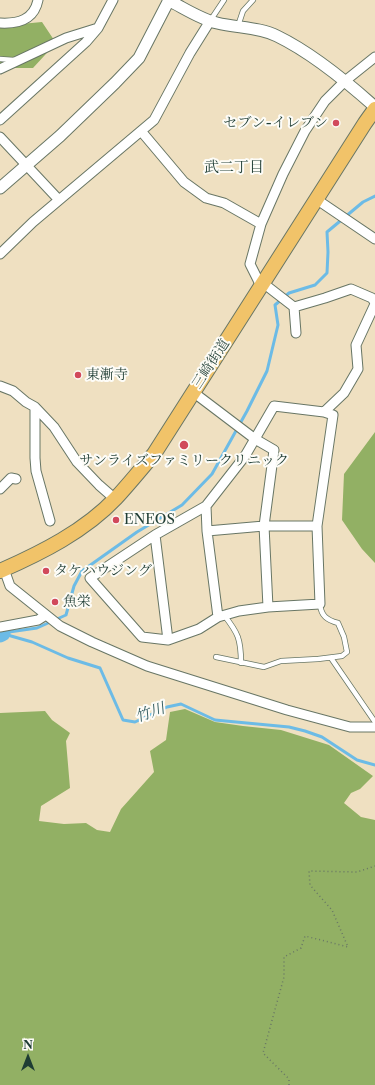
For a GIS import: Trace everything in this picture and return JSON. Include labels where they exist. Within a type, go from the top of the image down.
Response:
[{"type":"main road","name":"三崎街道","points":[[2,570],[53,544],[85,525],[115,499],[154,454],[375,108]]},
{"type":"street","points":[[0,23],[13,24],[25,19],[32,13],[38,0]]},
{"type":"street","points":[[0,120],[86,42],[98,28],[113,0]]},
{"type":"street","points":[[0,188],[110,89],[139,58],[169,0],[210,21],[265,31],[276,35],[311,56],[345,81],[375,108]]},
{"type":"street","points":[[0,254],[33,222],[154,120],[190,53],[210,21]]},
{"type":"street","points":[[0,69],[66,38],[98,28]]},
{"type":"street","points":[[296,333],[294,307],[262,284],[250,264],[261,224],[305,131],[325,101],[345,81],[375,57]]},
{"type":"street","points":[[141,131],[184,182],[206,198],[224,203],[261,224]]},
{"type":"street","points":[[0,137],[60,200]]},
{"type":"street","points":[[316,199],[375,239]]},
{"type":"street","points":[[294,307],[351,289],[372,298],[375,303],[356,345],[358,369],[344,393],[324,412]]},
{"type":"street","points":[[2,389],[13,391],[26,402],[35,407],[54,427],[77,462],[115,499]]},
{"type":"street","points":[[193,392],[255,439],[274,450],[264,526],[268,608]]},
{"type":"street","points":[[274,406],[324,412],[333,415],[317,526],[320,604],[239,611],[221,616],[199,629],[168,640],[142,637],[90,578],[154,535],[206,506],[245,456],[274,406]]},
{"type":"street","points":[[35,407],[36,471],[50,521]]},
{"type":"street","points":[[0,489],[11,478],[16,480]]},
{"type":"street","points":[[206,506],[207,531],[221,616]]},
{"type":"street","points":[[207,531],[264,526],[317,526]]},
{"type":"street","points":[[154,535],[168,640]]},
{"type":"street","points":[[2,570],[10,586],[60,626],[147,666],[287,710],[350,727],[375,727]]},
{"type":"street","points":[[0,627],[38,620],[46,616]]},
{"type":"lane","points":[[210,21],[224,0]]},
{"type":"lane","points":[[237,27],[243,11],[253,0]]},
{"type":"lane","points":[[0,59],[20,60]]},
{"type":"lane","points":[[216,658],[264,667],[281,661],[342,656],[347,652],[344,637],[338,623],[328,620],[321,612],[320,604]]},
{"type":"lane","points":[[221,616],[236,630],[239,637],[241,647],[241,663]]},
{"type":"lane","points":[[331,658],[375,722]]},
{"type":"path","points":[[288,1085],[289,1079],[263,1053],[284,977],[284,957],[301,948],[305,936],[348,947],[332,910],[310,885],[309,871],[357,872],[375,866]]},
{"type":"green space","points":[[42,22],[56,43],[33,68],[0,68],[0,26]]},
{"type":"green space","points":[[375,432],[375,563],[362,549],[342,520],[344,474]]},
{"type":"green space","points":[[185,709],[215,722],[281,730],[329,745],[373,776],[360,789],[351,793],[344,803],[361,817],[375,820],[375,1085],[0,1085],[0,713],[45,711],[52,720],[70,733],[66,741],[70,788],[41,806],[39,821],[64,824],[86,823],[97,830],[110,832],[121,809],[154,772],[150,751],[166,740],[170,712]]},
{"type":"waterway","points":[[2,633],[37,628],[66,615],[74,586],[82,571],[137,532],[182,505],[212,474],[267,371],[278,325],[275,305],[289,293],[315,285],[327,273],[327,232],[363,202],[375,196]]},
{"type":"waterway","name":"竹川","points":[[4,634],[32,642],[68,658],[100,668],[123,720],[135,722],[167,707],[181,704],[215,720],[289,727],[305,731],[322,737],[357,760],[375,765]]},
{"type":"place","name":"セブン-イレブン","points":[[336,123]]},
{"type":"place","name":"東漸寺","points":[[78,375]]},
{"type":"place","name":"サンライズファミリークリニック","points":[[184,445]]},
{"type":"place","name":"ENEOS","points":[[116,520]]},
{"type":"place","name":"タケハウジング","points":[[46,571]]},
{"type":"place","name":"魚栄","points":[[55,602]]},
{"type":"district","name":"武二丁目","points":[[234,168]]}]
